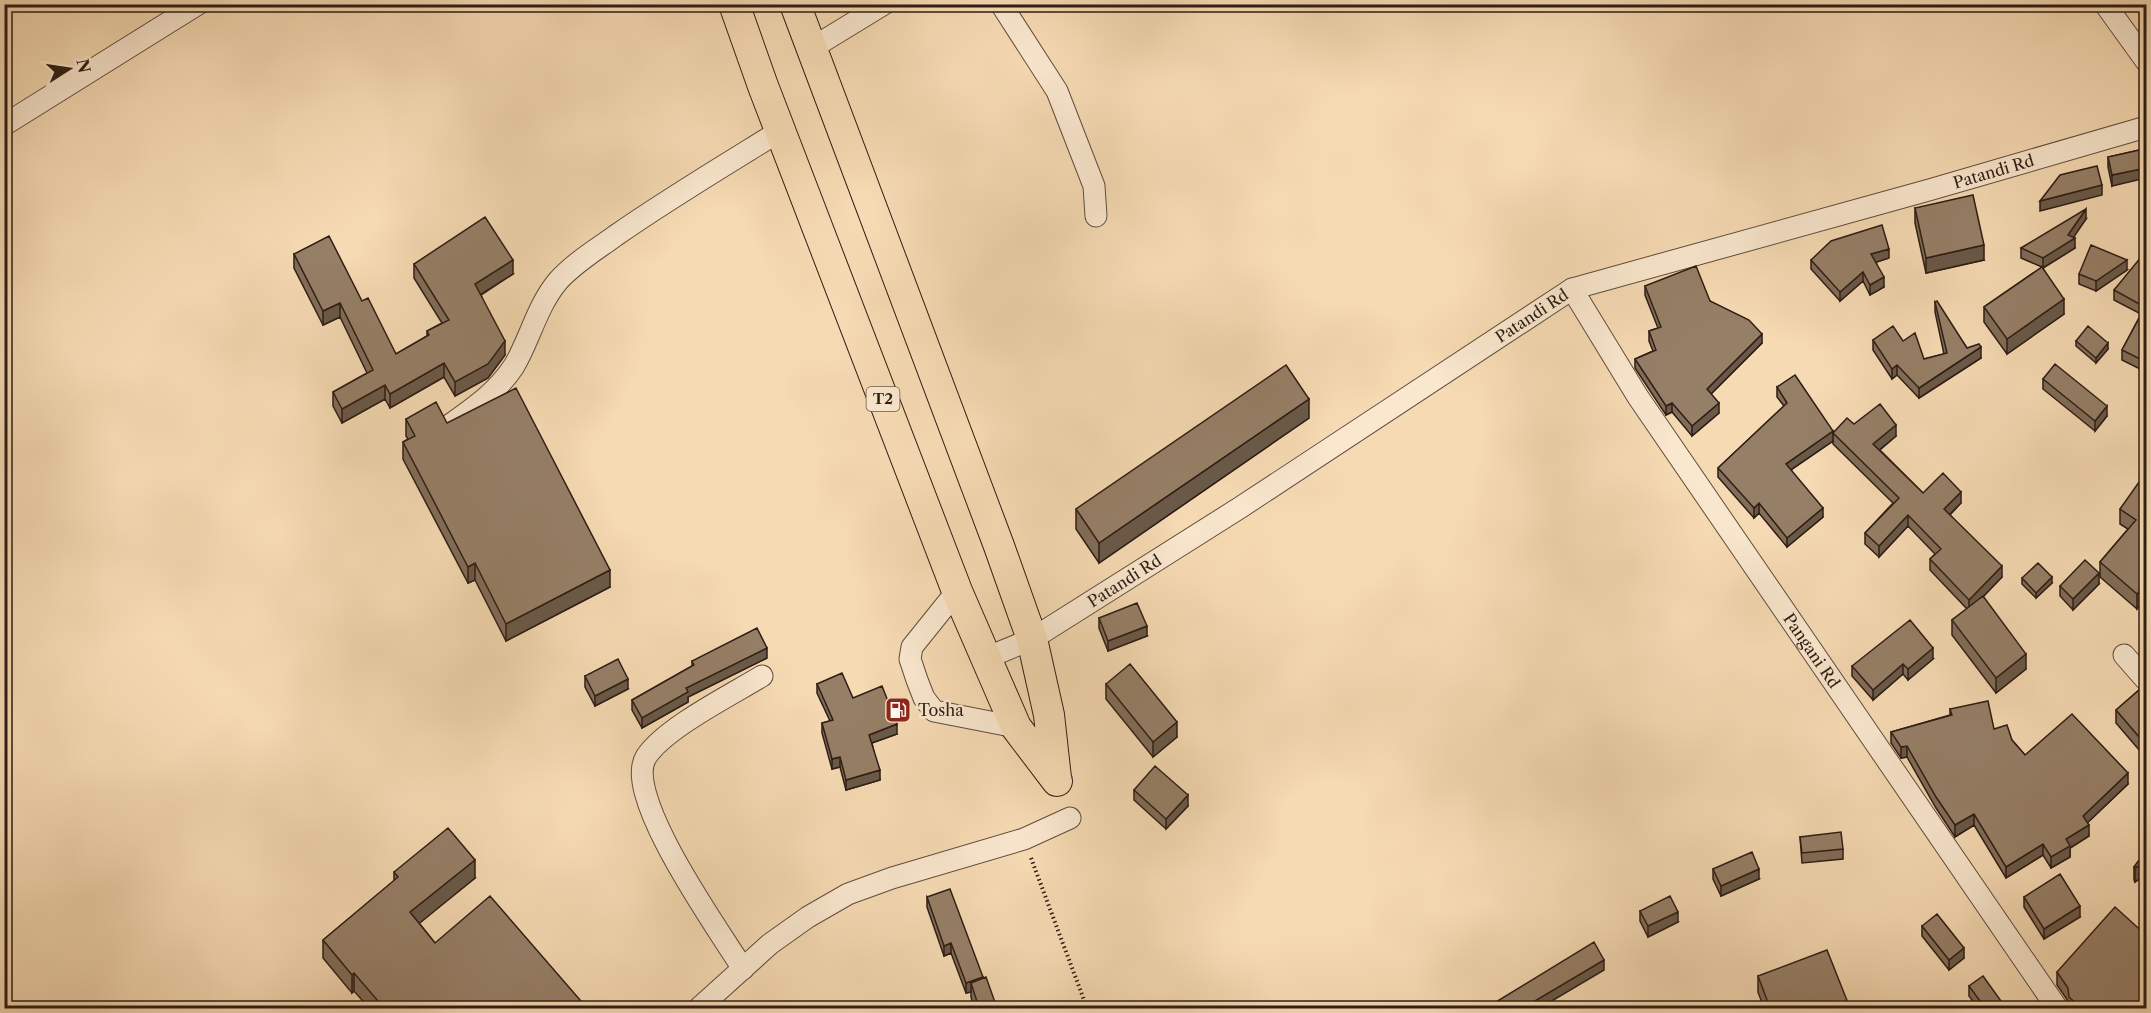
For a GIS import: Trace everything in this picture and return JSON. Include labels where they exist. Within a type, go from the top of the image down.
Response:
[{"type":"highway","name":"T2","points":[[734,4],[780,131],[957,591],[1016,727],[1057,781],[1049,715],[1032,639],[795,4]]},
{"type":"street","points":[[4,125],[198,4]]},
{"type":"street","points":[[812,48],[884,4]]},
{"type":"street","points":[[1001,4],[1057,91],[1094,186],[1096,216]]},
{"type":"street","points":[[2104,4],[2146,61]]},
{"type":"street","name":"Patandi Rd","points":[[986,658],[1032,639],[1241,507],[1572,289],[2146,127]]},
{"type":"street","points":[[451,424],[492,394],[504,380],[515,363],[542,305],[558,281],[578,263],[651,211],[780,131]]},
{"type":"street","name":"Pangani Rd","points":[[1572,289],[1638,397],[2057,1008]]},
{"type":"street","points":[[957,591],[912,647],[910,659],[924,698],[934,711],[1016,727]]},
{"type":"street","points":[[2124,655],[2146,680]]},
{"type":"street","points":[[744,969],[675,860],[650,810],[642,774],[645,760],[655,747],[690,719],[762,676]]},
{"type":"street","points":[[699,1008],[770,944],[808,917],[848,894],[892,878],[1024,839],[1070,818]]},
{"type":"path","points":[[1024,839],[1088,1008]]},
{"type":"building","points":[[2144,149],[2146,168],[2112,175],[2108,157]]},
{"type":"building","points":[[2097,166],[2102,185],[2040,201],[2060,175]]},
{"type":"building","points":[[1973,195],[1984,245],[1926,258],[1915,208]]},
{"type":"building","points":[[2086,209],[2068,235],[2075,238],[2043,258],[2021,248]]},
{"type":"building","points":[[485,217],[513,260],[475,284],[505,341],[488,364],[455,382],[444,363],[390,394],[385,385],[342,409],[333,392],[373,370],[340,303],[323,311],[294,254],[329,236],[362,301],[368,298],[396,354],[429,335],[427,331],[449,320],[414,264]]},
{"type":"building","points":[[1882,225],[1889,249],[1871,254],[1884,277],[1870,285],[1863,272],[1840,292],[1811,260],[1831,241]]},
{"type":"building","points":[[2091,245],[2127,260],[2096,281],[2079,274]]},
{"type":"building","points":[[2142,256],[2146,258],[2146,347],[2140,359],[2122,350],[2145,307],[2114,290]]},
{"type":"building","points":[[1696,266],[1710,301],[1749,320],[1762,334],[1707,389],[1719,403],[1692,426],[1672,403],[1666,406],[1635,359],[1656,350],[1649,331],[1661,327],[1645,286]]},
{"type":"building","points":[[2042,267],[2064,299],[2007,339],[1984,307]]},
{"type":"building","points":[[1937,301],[1967,348],[1979,344],[1981,347],[1919,388],[1897,365],[1892,369],[1873,340],[1893,326],[1903,341],[1915,333],[1924,359],[1947,353],[1935,302]]},
{"type":"building","points":[[2088,326],[2108,343],[2096,358],[2076,341]]},
{"type":"building","points":[[2055,364],[2107,406],[2095,421],[2043,379]]},
{"type":"building","points":[[1286,365],[1309,399],[1099,543],[1076,509]]},
{"type":"building","points":[[1795,375],[1833,431],[1786,464],[1823,508],[1787,538],[1759,503],[1754,508],[1718,468],[1787,403],[1777,387]]},
{"type":"building","points":[[516,388],[610,570],[506,624],[475,563],[468,567],[403,442],[415,436],[406,419],[436,402],[447,423]]},
{"type":"building","points":[[1880,404],[1896,425],[1873,444],[1923,493],[1943,473],[1961,492],[1944,509],[2002,566],[1969,600],[1930,559],[1941,549],[1908,515],[1879,546],[1865,533],[1899,498],[1833,433],[1847,418],[1854,424]]},
{"type":"building","points":[[2144,475],[2146,477],[2146,583],[2137,594],[2100,562],[2136,520],[2120,509]]},
{"type":"building","points":[[2085,560],[2099,573],[2073,599],[2060,586]]},
{"type":"building","points":[[2038,563],[2052,577],[2036,593],[2022,578]]},
{"type":"building","points":[[1983,596],[2026,654],[1996,678],[1952,620]]},
{"type":"building","points":[[1137,603],[1147,626],[1108,641],[1099,618]]},
{"type":"building","points":[[1910,620],[1933,648],[1908,669],[1903,664],[1873,690],[1852,666]]},
{"type":"building","points":[[757,628],[767,648],[686,688],[688,692],[642,718],[632,700],[694,665],[692,661]]},
{"type":"building","points":[[618,659],[628,679],[595,696],[585,676]]},
{"type":"building","points":[[1130,664],[1177,722],[1153,742],[1106,684]]},
{"type":"building","points":[[842,673],[853,698],[882,686],[897,724],[869,735],[880,770],[846,780],[840,757],[832,759],[822,723],[833,720],[817,684]]},
{"type":"building","points":[[2146,684],[2146,745],[2116,710]]},
{"type":"building","points":[[1988,701],[1994,729],[2007,725],[2012,740],[2025,755],[2072,714],[2128,773],[2083,816],[2089,825],[2066,839],[2070,846],[2051,857],[2043,844],[2006,867],[1974,814],[1955,825],[1907,746],[1901,747],[1891,732],[1952,715],[1950,709]]},
{"type":"building","points":[[1155,766],[1188,795],[1166,819],[1134,790]]},
{"type":"building","points":[[448,828],[475,860],[410,912],[435,943],[490,896],[587,1008],[384,1008],[323,940],[398,877],[394,872]]},
{"type":"building","points":[[1841,832],[1843,849],[1802,853],[1800,837]]},
{"type":"building","points":[[2146,851],[2146,861],[2135,868],[2134,867]]},
{"type":"building","points":[[1752,852],[1759,869],[1721,886],[1713,869]]},
{"type":"building","points":[[2060,874],[2080,906],[2044,929],[2024,897]]},
{"type":"building","points":[[950,889],[983,977],[966,983],[951,943],[944,946],[927,897]]},
{"type":"building","points":[[1670,896],[1678,912],[1648,926],[1640,911]]},
{"type":"building","points":[[2115,907],[2146,935],[2146,1008],[2086,1008],[2082,1005],[2080,1007],[2069,997],[2068,988],[2057,972]]},
{"type":"building","points":[[1937,914],[1964,948],[1949,960],[1922,926]]},
{"type":"building","points":[[1594,942],[1604,960],[1523,1008],[1486,1008]]},
{"type":"building","points":[[1827,950],[1850,1008],[1770,1008],[1758,976]]},
{"type":"building","points":[[1983,976],[2006,1008],[1985,1008],[1969,986]]},
{"type":"building","points":[[986,977],[997,1008],[979,1008],[971,983]]},
{"type":"place","name":"Tosha","points":[[898,710]]}]
